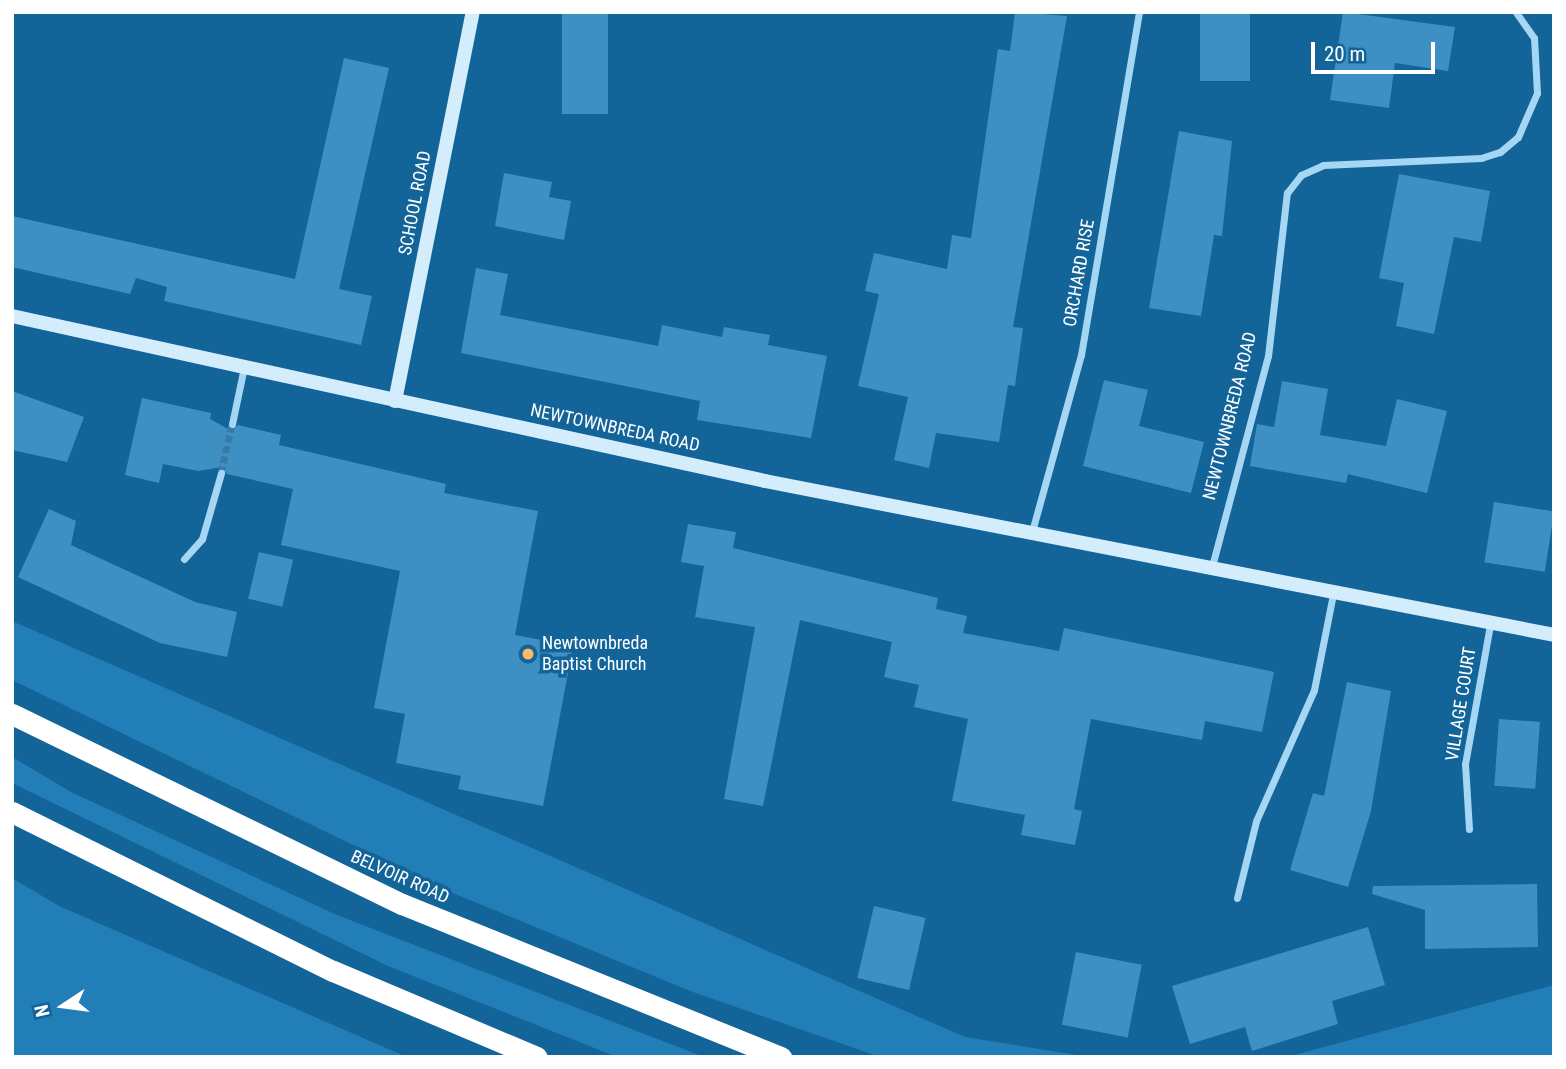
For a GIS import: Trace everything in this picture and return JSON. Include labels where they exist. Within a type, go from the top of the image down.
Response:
[{"type":"highway","name":"BELVOIR ROAD","points":[[12,714],[402,904],[781,1057]]},
{"type":"highway","points":[[12,812],[333,971],[537,1057]]},
{"type":"street","name":"SCHOOL ROAD","points":[[395,401],[473,12]]},
{"type":"street","name":"ORCHARD RISE","points":[[1031,536],[1081,355],[1139,12]]},
{"type":"street","name":"NEWTOWNBREDA ROAD","points":[[1211,571],[1268,356],[1287,193],[1301,175],[1323,165],[1481,158],[1500,152],[1518,137],[1537,93],[1534,38],[1516,12]]},
{"type":"street","name":"NEWTOWNBREDA ROAD","points":[[12,316],[395,401],[1031,536],[1554,635]]},
{"type":"street","points":[[232,424],[244,367]]},
{"type":"street","points":[[184,559],[202,539],[221,473]]},
{"type":"street","points":[[1237,898],[1256,821],[1314,690],[1333,594]]},
{"type":"street","name":"VILLAGE COURT","points":[[1469,829],[1465,764],[1490,625]]},
{"type":"shaded area","points":[[12,621],[965,1037],[1089,1057],[880,1057],[690,991],[448,891],[12,680]]},
{"type":"shaded area","points":[[12,757],[73,793],[337,915],[704,1057],[617,1057],[388,966],[12,783]]},
{"type":"shaded area","points":[[12,878],[59,906],[407,1057],[12,1057]]},
{"type":"shaded area","points":[[1554,985],[1554,1057],[1287,1057]]},
{"type":"building","points":[[562,12],[608,12],[608,114],[562,114]]},
{"type":"building","points":[[1015,12],[1067,16],[1013,327],[1023,328],[1015,386],[1008,385],[999,442],[936,433],[929,468],[894,460],[908,397],[858,386],[879,294],[865,291],[874,253],[947,269],[952,235],[971,238],[998,49],[1010,51]]},
{"type":"building","points":[[1200,12],[1250,12],[1250,81],[1200,81]]},
{"type":"building","points":[[1343,12],[1455,27],[1448,71],[1395,63],[1389,108],[1330,100]]},
{"type":"building","points":[[344,58],[389,68],[339,289],[372,296],[361,345],[164,301],[167,287],[136,278],[130,294],[12,267],[12,216],[295,279]]},
{"type":"building","points":[[1179,131],[1232,141],[1222,236],[1214,235],[1201,316],[1149,308]]},
{"type":"building","points":[[504,173],[552,182],[549,197],[571,201],[564,240],[495,226]]},
{"type":"building","points":[[1399,174],[1490,191],[1481,242],[1454,237],[1434,334],[1396,326],[1404,283],[1379,278]]},
{"type":"building","points":[[476,268],[508,274],[500,315],[658,346],[662,325],[722,337],[724,327],[770,335],[768,345],[827,356],[811,438],[697,420],[700,401],[461,353]]},
{"type":"building","points":[[1104,380],[1148,390],[1139,426],[1204,442],[1191,493],[1083,466]]},
{"type":"building","points":[[1282,381],[1328,389],[1320,435],[1386,446],[1397,399],[1447,411],[1427,493],[1348,474],[1346,483],[1250,466],[1257,424],[1274,427]]},
{"type":"building","points":[[12,391],[84,417],[67,462],[12,450]]},
{"type":"building","points":[[142,398],[211,413],[210,419],[230,430],[238,425],[281,435],[279,445],[446,484],[444,493],[538,511],[515,635],[573,646],[543,806],[458,789],[461,776],[396,763],[405,714],[374,708],[400,571],[281,545],[293,489],[227,474],[222,467],[198,471],[163,464],[159,483],[125,475]]},
{"type":"building","points":[[1494,502],[1554,512],[1545,572],[1484,562]]},
{"type":"building","points":[[49,509],[76,521],[71,545],[195,602],[237,612],[227,657],[160,643],[18,577]]},
{"type":"building","points":[[688,524],[736,532],[733,548],[938,598],[936,609],[967,616],[963,633],[1059,651],[1064,628],[1274,672],[1262,732],[1205,721],[1202,740],[1091,719],[1074,809],[1082,811],[1075,845],[1021,835],[1025,815],[952,801],[968,719],[914,707],[919,685],[884,677],[892,642],[800,620],[763,806],[724,799],[755,627],[695,617],[704,566],[681,562]]},
{"type":"building","points":[[259,552],[293,560],[282,607],[248,599]]},
{"type":"building","points":[[1347,682],[1391,691],[1371,811],[1348,887],[1290,870],[1313,793],[1324,796]]},
{"type":"building","points":[[1499,719],[1540,722],[1535,789],[1494,786]]},
{"type":"building","points":[[1537,884],[1538,947],[1425,949],[1425,910],[1372,894],[1373,886]]},
{"type":"building","points":[[874,906],[926,918],[909,990],[857,978]]},
{"type":"building","points":[[1368,927],[1385,985],[1332,1001],[1338,1024],[1252,1051],[1245,1027],[1190,1044],[1172,986]]},
{"type":"building","points":[[1076,952],[1142,965],[1128,1037],[1062,1025]]},
{"type":"tunnel","points":[[221,473],[232,424]]},
{"type":"place","name":"Newtownbreda Baptist Church","points":[[528,654]]}]
